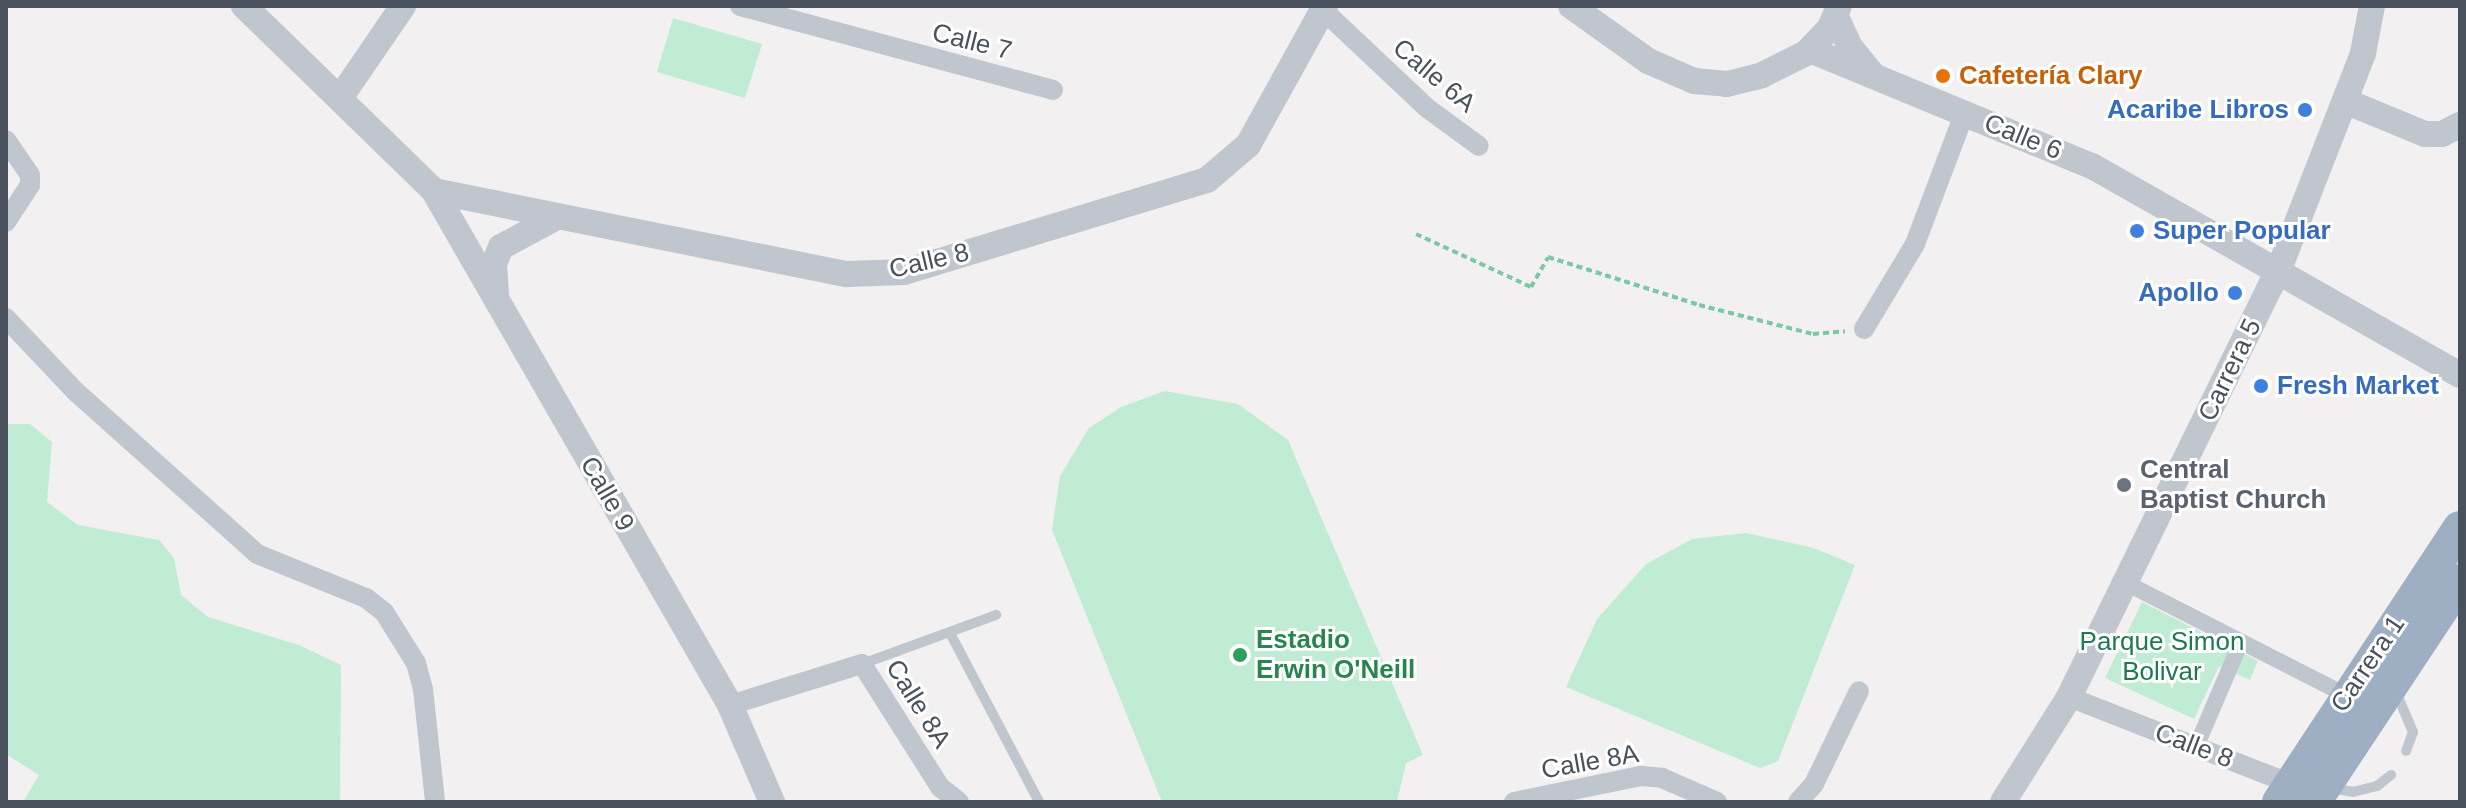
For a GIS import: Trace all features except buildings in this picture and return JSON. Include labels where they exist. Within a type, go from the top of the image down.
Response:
[{"type":"highway","name":"Carrera 1","points":[[2305,794],[2346,695],[2460,528]]},
{"type":"highway","name":"Carrera 1","points":[[2305,794],[2391,682],[2460,581]]},
{"type":"street","name":"Calle 9","points":[[244,6],[434,191],[730,705],[772,802]]},
{"type":"street","points":[[340,98],[403,6]]},
{"type":"street","name":"Calle 7","points":[[740,6],[1053,90]]},
{"type":"street","points":[[1571,6],[1648,61],[1694,81],[1727,84],[1762,75],[1810,50],[1838,12]]},
{"type":"street","name":"Carrera 5","points":[[2003,802],[2069,697],[2279,269],[2363,53],[2372,6]]},
{"type":"street","name":"Calle 6A","points":[[1324,8],[1417,99],[1479,146]]},
{"type":"street","name":"Calle 8","points":[[434,191],[553,219],[847,274],[904,272],[1207,180],[1248,145],[1324,8]]},
{"type":"street","points":[[1838,12],[1854,53],[1882,82]]},
{"type":"street","name":"Calle 6","points":[[1810,50],[1882,82],[2067,154],[2279,269],[2460,375]]},
{"type":"street","points":[[2345,101],[2425,134],[2442,134],[2460,125]]},
{"type":"street","points":[[1864,329],[1915,244],[1965,112]]},
{"type":"street","points":[[6,140],[30,175],[30,185],[6,222]]},
{"type":"street","points":[[497,305],[494,264],[501,247],[553,219]]},
{"type":"street","points":[[6,318],[75,391],[257,554],[366,598],[384,612],[416,663],[423,689],[435,802]]},
{"type":"street","points":[[2126,583],[2346,695]]},
{"type":"street","points":[[2196,747],[2241,642]]},
{"type":"street","name":"Calle 8A","points":[[730,705],[862,664],[940,787],[959,802]]},
{"type":"street","points":[[1798,802],[1814,784],[1859,691]]},
{"type":"street","name":"Calle 8","points":[[2069,697],[2305,794]]},
{"type":"street","name":"Calle 8A","points":[[1514,802],[1641,776],[1662,778],[1720,801]]},
{"type":"lane","points":[[862,664],[996,615]]},
{"type":"lane","points":[[950,633],[1039,802]]},
{"type":"lane","points":[[2391,682],[2412,724],[2406,751]]},
{"type":"lane","points":[[2305,794],[2353,792],[2377,786],[2391,775]]},
{"type":"path","points":[[1416,234],[1531,287],[1548,257],[1629,285],[1813,334],[1864,329]]},
{"type":"green space","points":[[673,18],[762,44],[745,98],[657,72]]},
{"type":"green space","name":"Estadio Erwin O'Neill","points":[[1165,391],[1238,404],[1288,440],[1423,755],[1406,763],[1397,802],[1162,802],[1052,530],[1060,476],[1089,428],[1121,407]]},
{"type":"green space","points":[[6,424],[30,424],[52,442],[47,502],[78,525],[159,540],[174,558],[181,595],[208,617],[299,645],[341,665],[340,802],[23,802],[39,775],[6,754]]},
{"type":"green space","points":[[1746,533],[1814,548],[1855,565],[1778,761],[1760,768],[1566,687],[1597,619],[1646,564],[1692,539]]},
{"type":"green space","name":"Parque Simon Bolivar","points":[[2142,602],[2258,661],[2250,680],[2219,666],[2194,719],[2105,678]]},
{"type":"place","name":"Cafetería Clary","points":[[1943,76]]},
{"type":"place","name":"Acaribe Libros","points":[[2305,110]]},
{"type":"place","name":"Super Popular","points":[[2137,231]]},
{"type":"place","name":"Apollo","points":[[2235,293]]},
{"type":"place","name":"Fresh Market","points":[[2261,386]]},
{"type":"place","name":"Central Baptist Church","points":[[2124,485]]},
{"type":"place","name":"Estadio Erwin O'Neill","points":[[1240,655]]}]
